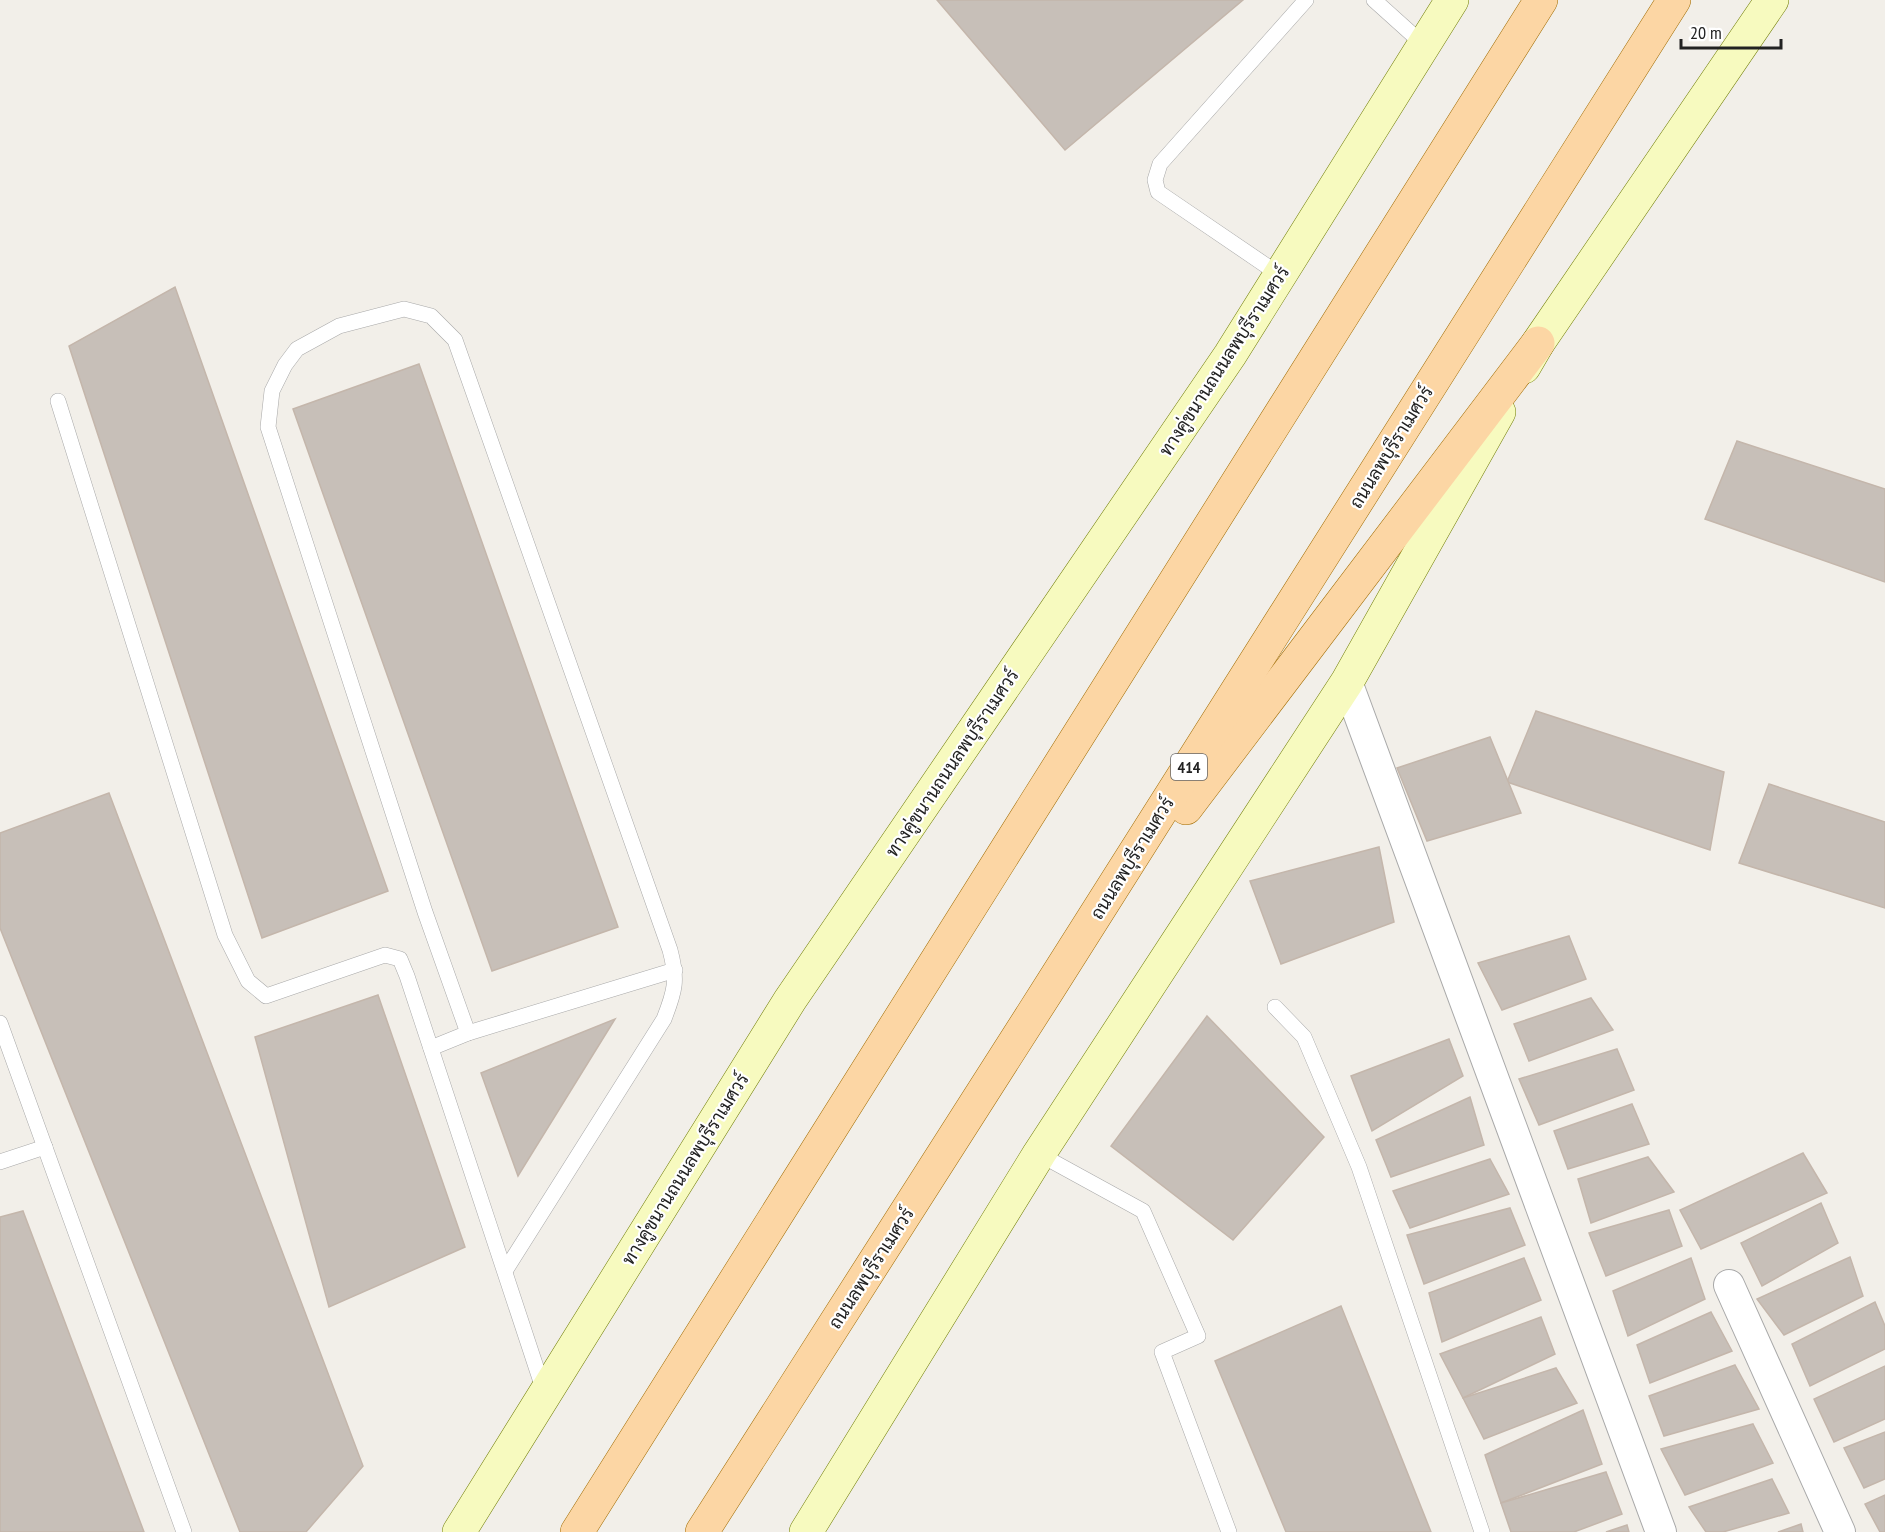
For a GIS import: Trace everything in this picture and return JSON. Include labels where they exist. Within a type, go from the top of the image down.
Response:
[{"type":"main road","name":"ทางคู่ขนานถนนลพบุรีราเมศวร์","points":[[459,1532],[790,1000],[1230,355],[1452,0]]},
{"type":"main road","points":[[577,1532],[1541,0]]},
{"type":"main road","name":"ถนนลพบุรีราเมศวร์","points":[[702,1532],[1674,0]]},
{"type":"main road","points":[[1046,993],[1538,343],[1772,0]]},
{"type":"main road","points":[[806,1532],[1039,1154],[1347,682],[1538,343]]},
{"type":"street","points":[[1347,682],[1661,1532]]},
{"type":"street","points":[[1729,1285],[1840,1532]]},
{"type":"lane","points":[[1280,275],[1158,192],[1155,180],[1160,164],[1306,0]]},
{"type":"lane","points":[[1374,0],[1424,45]]},
{"type":"lane","points":[[468,1033],[425,912],[268,427],[272,391],[285,365],[297,349],[339,326],[404,309],[431,316],[455,340],[675,970],[673,996],[663,1019],[505,1272]]},
{"type":"lane","points":[[58,401],[225,935],[248,981],[266,996],[385,955],[400,959],[545,1394]]},
{"type":"lane","points":[[431,1048],[468,1033],[675,970]]},
{"type":"lane","points":[[1275,1007],[1304,1037],[1359,1167],[1482,1532]]},
{"type":"lane","points":[[0,1023],[184,1532]]},
{"type":"lane","points":[[0,1162],[45,1147]]},
{"type":"lane","points":[[1039,1154],[1143,1211],[1198,1336],[1162,1352],[1229,1532]]},
{"type":"building","points":[[937,0],[1243,0],[1065,150]]},
{"type":"building","points":[[175,287],[388,891],[262,938],[69,346]]},
{"type":"building","points":[[419,364],[618,927],[492,971],[293,409]]},
{"type":"building","points":[[1737,441],[1885,489],[1885,582],[1705,519]]},
{"type":"building","points":[[1536,711],[1724,772],[1710,850],[1507,782]]},
{"type":"building","points":[[1490,737],[1521,813],[1427,841],[1397,768]]},
{"type":"building","points":[[1769,784],[1885,822],[1885,908],[1739,863]]},
{"type":"building","points":[[109,793],[363,1466],[306,1532],[240,1532],[0,928],[0,833]]},
{"type":"building","points":[[1379,847],[1394,922],[1281,964],[1250,881]]},
{"type":"building","points":[[1569,936],[1586,979],[1502,1010],[1478,963]]},
{"type":"building","points":[[378,995],[465,1247],[329,1307],[255,1037]]},
{"type":"building","points":[[1591,998],[1613,1030],[1529,1061],[1514,1024]]},
{"type":"building","points":[[1207,1016],[1324,1137],[1233,1240],[1111,1146]]},
{"type":"building","points":[[615,1019],[518,1176],[481,1073]]},
{"type":"building","points":[[1449,1039],[1463,1076],[1372,1131],[1351,1076]]},
{"type":"building","points":[[1617,1049],[1634,1090],[1539,1125],[1519,1079]]},
{"type":"building","points":[[1470,1097],[1484,1145],[1391,1177],[1376,1140]]},
{"type":"building","points":[[1632,1104],[1649,1144],[1568,1169],[1554,1131]]},
{"type":"building","points":[[1803,1153],[1827,1193],[1701,1249],[1680,1210]]},
{"type":"building","points":[[1648,1157],[1674,1192],[1591,1223],[1578,1179]]},
{"type":"building","points":[[1490,1159],[1509,1194],[1410,1228],[1393,1191]]},
{"type":"building","points":[[1821,1203],[1838,1243],[1762,1286],[1741,1243]]},
{"type":"building","points":[[1510,1208],[1525,1245],[1424,1284],[1407,1235]]},
{"type":"building","points":[[1669,1210],[1682,1246],[1606,1276],[1589,1233]]},
{"type":"building","points":[[23,1211],[144,1532],[0,1532],[0,1217]]},
{"type":"building","points":[[1850,1257],[1863,1296],[1784,1335],[1757,1299]]},
{"type":"building","points":[[1524,1258],[1541,1300],[1442,1342],[1429,1293]]},
{"type":"building","points":[[1691,1258],[1705,1299],[1628,1336],[1613,1291]]},
{"type":"building","points":[[1875,1302],[1885,1326],[1885,1349],[1810,1386],[1792,1344]]},
{"type":"building","points":[[1341,1306],[1431,1532],[1286,1532],[1215,1361]]},
{"type":"building","points":[[1711,1312],[1732,1351],[1650,1383],[1637,1345]]},
{"type":"building","points":[[1541,1317],[1555,1354],[1463,1398],[1440,1354]]},
{"type":"building","points":[[1735,1365],[1759,1409],[1664,1436],[1649,1396]]},
{"type":"building","points":[[1885,1366],[1885,1419],[1834,1442],[1814,1399]]},
{"type":"building","points":[[1556,1368],[1577,1403],[1484,1439],[1463,1398]]},
{"type":"building","points":[[1583,1410],[1602,1464],[1501,1503],[1485,1455]]},
{"type":"building","points":[[1753,1424],[1773,1463],[1685,1495],[1661,1449]]},
{"type":"building","points":[[1885,1432],[1885,1479],[1864,1488],[1844,1448]]},
{"type":"building","points":[[1606,1472],[1622,1514],[1574,1532],[1511,1532],[1501,1503]]},
{"type":"building","points":[[1772,1479],[1789,1513],[1723,1532],[1706,1532],[1689,1507]]},
{"type":"building","points":[[1885,1495],[1885,1532],[1880,1532],[1865,1504]]},
{"type":"building","points":[[1801,1524],[1803,1532],[1778,1532]]},
{"type":"building","points":[[1627,1525],[1629,1532],[1606,1532]]}]
